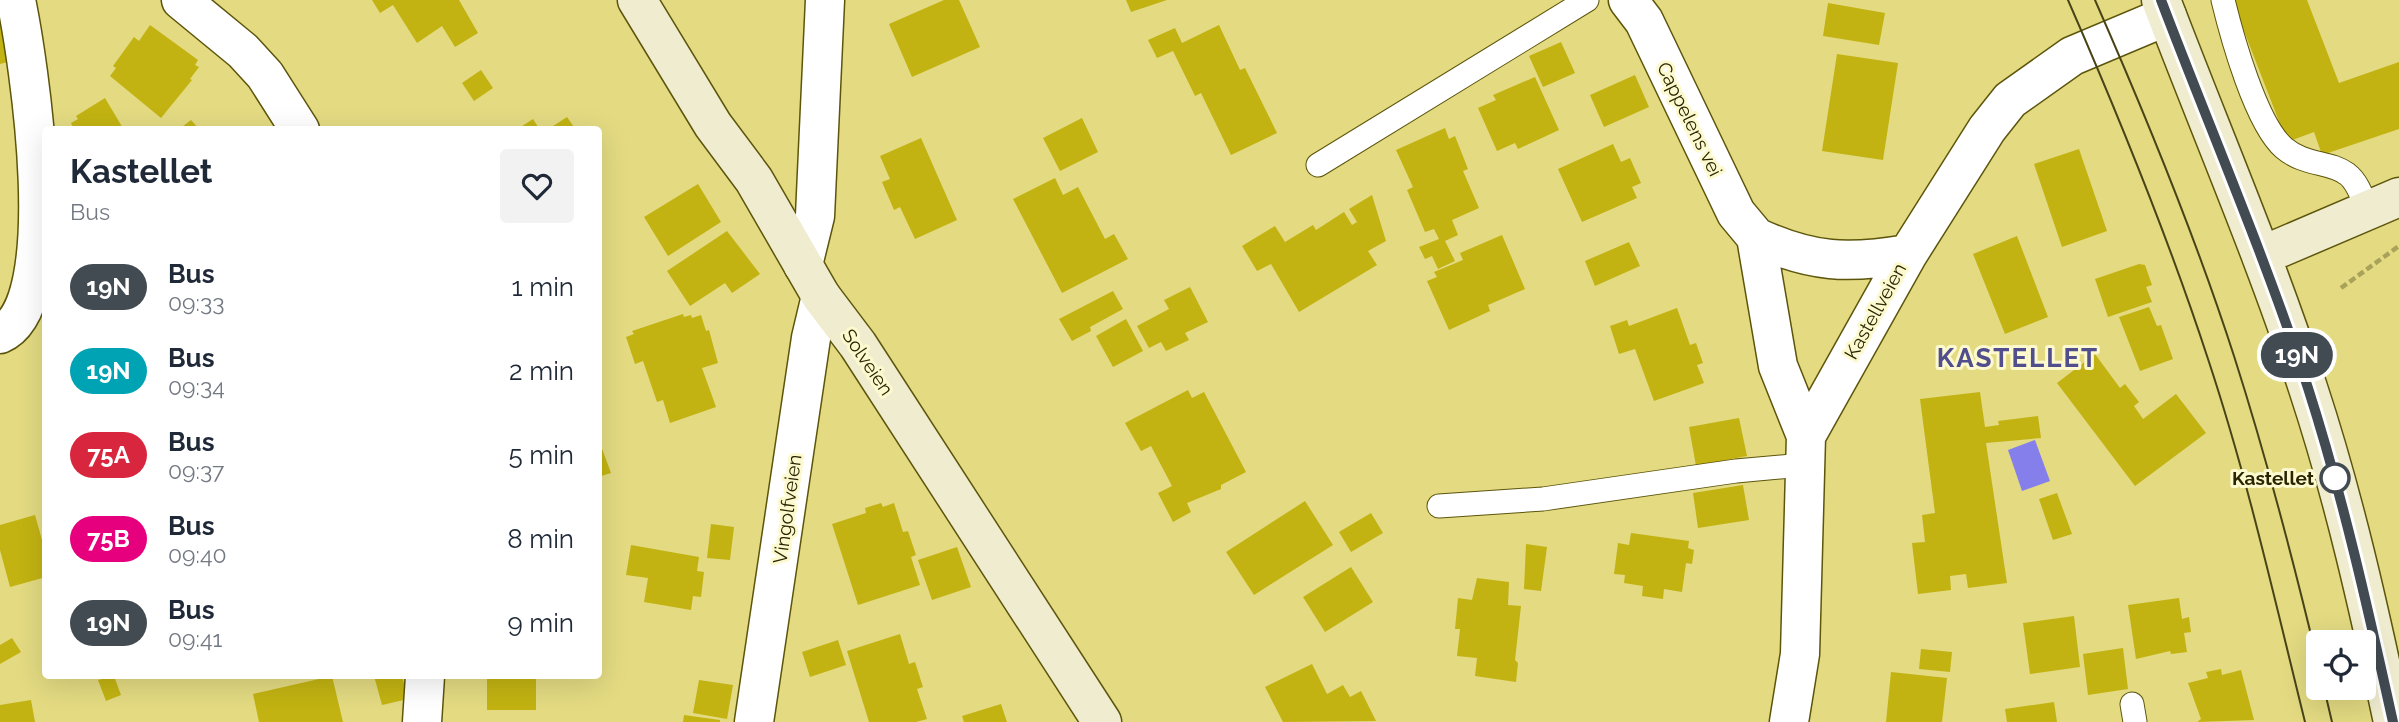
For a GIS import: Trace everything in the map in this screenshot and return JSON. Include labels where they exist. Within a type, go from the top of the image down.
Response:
[{"type":"main road","name":"Solveien","points":[[637,0],[713,125],[754,180],[812,280],[858,345],[1102,722]]},
{"type":"main road","points":[[2164,8],[2261,256],[2309,390],[2347,521],[2393,722]]},
{"type":"main road","points":[[2261,256],[2383,204]]},
{"type":"street","points":[[0,334],[18,317],[28,295],[34,264],[37,221],[37,140],[28,57],[16,0]]},
{"type":"street","points":[[181,0],[257,67],[297,126]]},
{"type":"street","name":"Vingolfveien","points":[[754,722],[811,338],[825,0]]},
{"type":"street","name":"Cappelens vei","points":[[1628,0],[1644,22],[1736,213],[1756,237],[1785,251],[1823,261],[1863,262],[1908,254]]},
{"type":"street","name":"Kastellveien","points":[[1789,722],[1800,654],[1804,450],[1908,254],[1987,129],[2010,100],[2072,56],[2164,8]]},
{"type":"street","name":"Cappelens vei","points":[[1756,237],[1778,366],[1804,450]]},
{"type":"street","points":[[422,722],[425,679]]},
{"type":"lane","points":[[1318,165],[1587,0]]},
{"type":"lane","points":[[2223,0],[2244,68],[2273,137],[2302,161],[2347,174],[2383,204]]},
{"type":"lane","points":[[1438,506],[1543,499],[1736,471],[1804,450]]},
{"type":"path","points":[[2341,288],[2399,246]]},
{"type":"shaded area","points":[[2035,440],[2050,481],[2022,491],[2008,450]]},
{"type":"building","points":[[372,0],[459,0],[478,33],[455,47],[442,26],[417,43],[393,5],[380,13]]},
{"type":"building","points":[[944,0],[959,0],[980,47],[912,77],[889,24]]},
{"type":"building","points":[[1126,0],[1167,0],[1131,12]]},
{"type":"building","points":[[2232,0],[2307,0],[2339,83],[2399,62],[2399,129],[2322,155],[2314,132],[2287,142]]},
{"type":"building","points":[[1828,3],[1885,13],[1879,45],[1823,36]]},
{"type":"building","points":[[0,18],[12,61],[0,64]]},
{"type":"building","points":[[150,25],[198,60],[195,65],[199,67],[190,79],[192,80],[161,118],[110,76],[116,68],[113,66],[134,37],[139,41]]},
{"type":"building","points":[[1219,25],[1240,70],[1245,68],[1277,133],[1231,155],[1201,93],[1195,96],[1173,51],[1157,58],[1148,40],[1175,28],[1182,43]]},
{"type":"building","points":[[1561,42],[1575,73],[1543,87],[1529,56]]},
{"type":"building","points":[[1837,54],[1898,63],[1883,160],[1822,151]]},
{"type":"building","points":[[481,70],[493,88],[474,101],[462,83]]},
{"type":"building","points":[[1635,75],[1649,107],[1604,127],[1590,95]]},
{"type":"building","points":[[1535,77],[1559,130],[1518,149],[1515,143],[1497,151],[1478,108],[1496,100],[1493,95]]},
{"type":"building","points":[[105,98],[122,126],[72,126],[71,123],[78,119],[76,116]]},
{"type":"building","points":[[567,117],[573,126],[553,126]]},
{"type":"building","points":[[1082,118],[1098,152],[1060,171],[1043,138]]},
{"type":"building","points":[[533,119],[537,126],[522,126]]},
{"type":"building","points":[[191,120],[196,126],[183,126]]},
{"type":"building","points":[[1445,128],[1449,139],[1455,136],[1468,169],[1463,171],[1479,208],[1452,220],[1458,235],[1445,241],[1455,261],[1438,269],[1432,256],[1425,259],[1419,247],[1439,239],[1434,229],[1425,232],[1407,190],[1413,187],[1396,150]]},
{"type":"building","points":[[921,138],[957,220],[915,239],[900,207],[894,210],[882,182],[890,179],[880,156]]},
{"type":"building","points":[[1613,144],[1621,162],[1630,158],[1641,183],[1632,187],[1637,198],[1582,222],[1558,169]]},
{"type":"building","points":[[2079,149],[2107,231],[2062,247],[2034,164]]},
{"type":"building","points":[[1055,178],[1063,195],[1078,187],[1105,239],[1114,234],[1128,259],[1062,293],[1013,199]]},
{"type":"building","points":[[698,184],[721,222],[668,256],[644,217]]},
{"type":"building","points":[[1372,195],[1386,241],[1368,251],[1377,265],[1299,312],[1271,264],[1257,271],[1242,246],[1275,226],[1285,242],[1313,225],[1316,230],[1344,212],[1352,225],[1357,222],[1349,209]]},
{"type":"building","points":[[727,231],[760,274],[732,293],[725,283],[690,306],[667,271]]},
{"type":"building","points":[[1502,235],[1525,289],[1488,305],[1490,311],[1449,330],[1427,281],[1437,277],[1434,272],[1463,260],[1460,253]]},
{"type":"building","points":[[2017,236],[2048,317],[2005,334],[1973,254]]},
{"type":"building","points":[[1629,242],[1640,266],[1595,286],[1585,261]]},
{"type":"building","points":[[2139,264],[2145,265],[2152,285],[2146,287],[2152,302],[2108,317],[2095,279]]},
{"type":"building","points":[[1190,287],[1208,322],[1185,333],[1189,340],[1166,351],[1161,342],[1149,348],[1137,326],[1169,309],[1164,300]]},
{"type":"building","points":[[1113,291],[1123,309],[1090,327],[1091,331],[1072,341],[1059,319]]},
{"type":"building","points":[[2149,307],[2157,326],[2161,325],[2173,359],[2140,371],[2119,317]]},
{"type":"building","points":[[1677,308],[1690,345],[1696,343],[1703,363],[1697,365],[1704,383],[1654,401],[1635,349],[1619,354],[1610,326],[1627,320],[1629,326]]},
{"type":"building","points":[[683,314],[684,317],[691,315],[692,318],[701,315],[706,331],[709,330],[718,363],[702,368],[716,407],[670,423],[663,400],[657,402],[643,361],[635,364],[626,337],[634,334],[632,331]]},
{"type":"building","points":[[1126,319],[1143,351],[1113,367],[1096,336]]},
{"type":"building","points":[[2095,354],[2120,388],[2125,384],[2139,402],[2134,406],[2143,419],[2176,394],[2206,433],[2135,486],[2057,383]]},
{"type":"building","points":[[1188,390],[1192,398],[1204,392],[1246,472],[1221,485],[1221,489],[1187,503],[1191,512],[1173,522],[1158,493],[1172,486],[1151,446],[1141,451],[1125,423]]},
{"type":"building","points":[[1980,392],[1985,427],[1999,425],[1998,421],[2038,416],[2041,438],[1986,443],[2007,583],[1968,588],[1966,574],[1950,576],[1951,590],[1918,594],[1912,543],[1925,542],[1922,515],[1935,513],[1920,399]]},
{"type":"building","points":[[1739,418],[1747,456],[1696,466],[1689,427]]},
{"type":"building","points":[[602,449],[611,473],[602,476]]},
{"type":"building","points":[[1743,485],[1749,520],[1698,528],[1693,493]]},
{"type":"building","points":[[2057,493],[2072,534],[2053,540],[2039,499]]},
{"type":"building","points":[[1305,501],[1333,545],[1254,595],[1226,552]]},
{"type":"building","points":[[881,503],[883,507],[894,503],[903,532],[908,531],[916,555],[911,557],[920,585],[858,605],[832,524],[866,513],[865,508]]},
{"type":"building","points":[[1371,513],[1383,533],[1351,552],[1339,532]]},
{"type":"building","points":[[35,515],[42,540],[42,578],[10,587],[0,550],[0,525]]},
{"type":"building","points":[[711,524],[734,527],[730,560],[707,558]]},
{"type":"building","points":[[1631,533],[1689,541],[1688,548],[1694,550],[1692,564],[1686,563],[1682,592],[1664,589],[1663,599],[1642,596],[1643,586],[1624,583],[1625,575],[1614,574],[1618,543],[1629,545]]},
{"type":"building","points":[[1526,544],[1547,547],[1541,591],[1524,589]]},
{"type":"building","points":[[631,545],[699,557],[697,571],[704,572],[701,597],[693,596],[691,610],[644,602],[648,578],[626,575]]},
{"type":"building","points":[[957,547],[971,587],[932,600],[918,560]]},
{"type":"building","points":[[1351,567],[1373,602],[1325,632],[1303,597]]},
{"type":"building","points":[[1477,578],[1509,582],[1508,605],[1521,606],[1515,660],[1518,663],[1516,682],[1475,676],[1477,658],[1457,656],[1460,629],[1455,629],[1458,598],[1472,600]]},
{"type":"building","points":[[2179,598],[2182,619],[2189,617],[2191,632],[2184,633],[2187,652],[2171,654],[2170,651],[2136,659],[2128,605]]},
{"type":"building","points":[[2074,616],[2080,667],[2030,674],[2023,623]]},
{"type":"building","points":[[900,634],[909,664],[915,662],[923,687],[917,689],[927,719],[916,722],[869,722],[847,651]]},
{"type":"building","points":[[12,638],[21,652],[0,664],[0,645]]},
{"type":"building","points":[[838,640],[846,665],[810,677],[802,652]]},
{"type":"building","points":[[2123,648],[2128,689],[2088,695],[2083,654]]},
{"type":"building","points":[[1921,649],[1952,652],[1950,672],[1919,669]]},
{"type":"building","points":[[1312,664],[1327,694],[1343,685],[1350,697],[1361,691],[1376,721],[1283,722],[1265,687]]},
{"type":"building","points":[[2221,669],[2222,675],[2241,670],[2254,720],[2197,722],[2201,719],[2188,683],[2208,678],[2206,672]]},
{"type":"building","points":[[1891,672],[1947,678],[1942,722],[1886,722]]},
{"type":"building","points":[[115,679],[121,695],[106,701],[98,680]]},
{"type":"building","points":[[319,679],[333,679],[343,722],[259,722],[253,694]]},
{"type":"building","points":[[375,679],[403,679],[408,699],[382,705]]},
{"type":"building","points":[[487,679],[536,679],[536,710],[487,710]]},
{"type":"building","points":[[699,680],[733,685],[727,719],[693,713]]},
{"type":"building","points":[[31,700],[35,722],[0,722],[0,705]]},
{"type":"building","points":[[2054,702],[2057,722],[2007,722],[2005,709]]},
{"type":"building","points":[[1001,704],[1007,722],[964,722],[962,716]]},
{"type":"building","points":[[684,715],[720,720],[720,722],[683,722]]},
{"type":"tram line","points":[[2068,0],[2143,180],[2209,362],[2249,496],[2305,722]]},
{"type":"tram line","points":[[2095,0],[2169,176],[2219,311],[2269,472],[2310,630]]},
{"type":"tram line","points":[[2327,700],[2332,722]]},
{"type":"bus line","name":"19N","points":[[2161,0],[2261,256],[2309,390],[2360,570],[2393,722]]},
{"type":"place","name":"Kastellet","points":[[2335,478]]},
{"type":"district","name":"KASTELLET","points":[[2018,358]]}]
